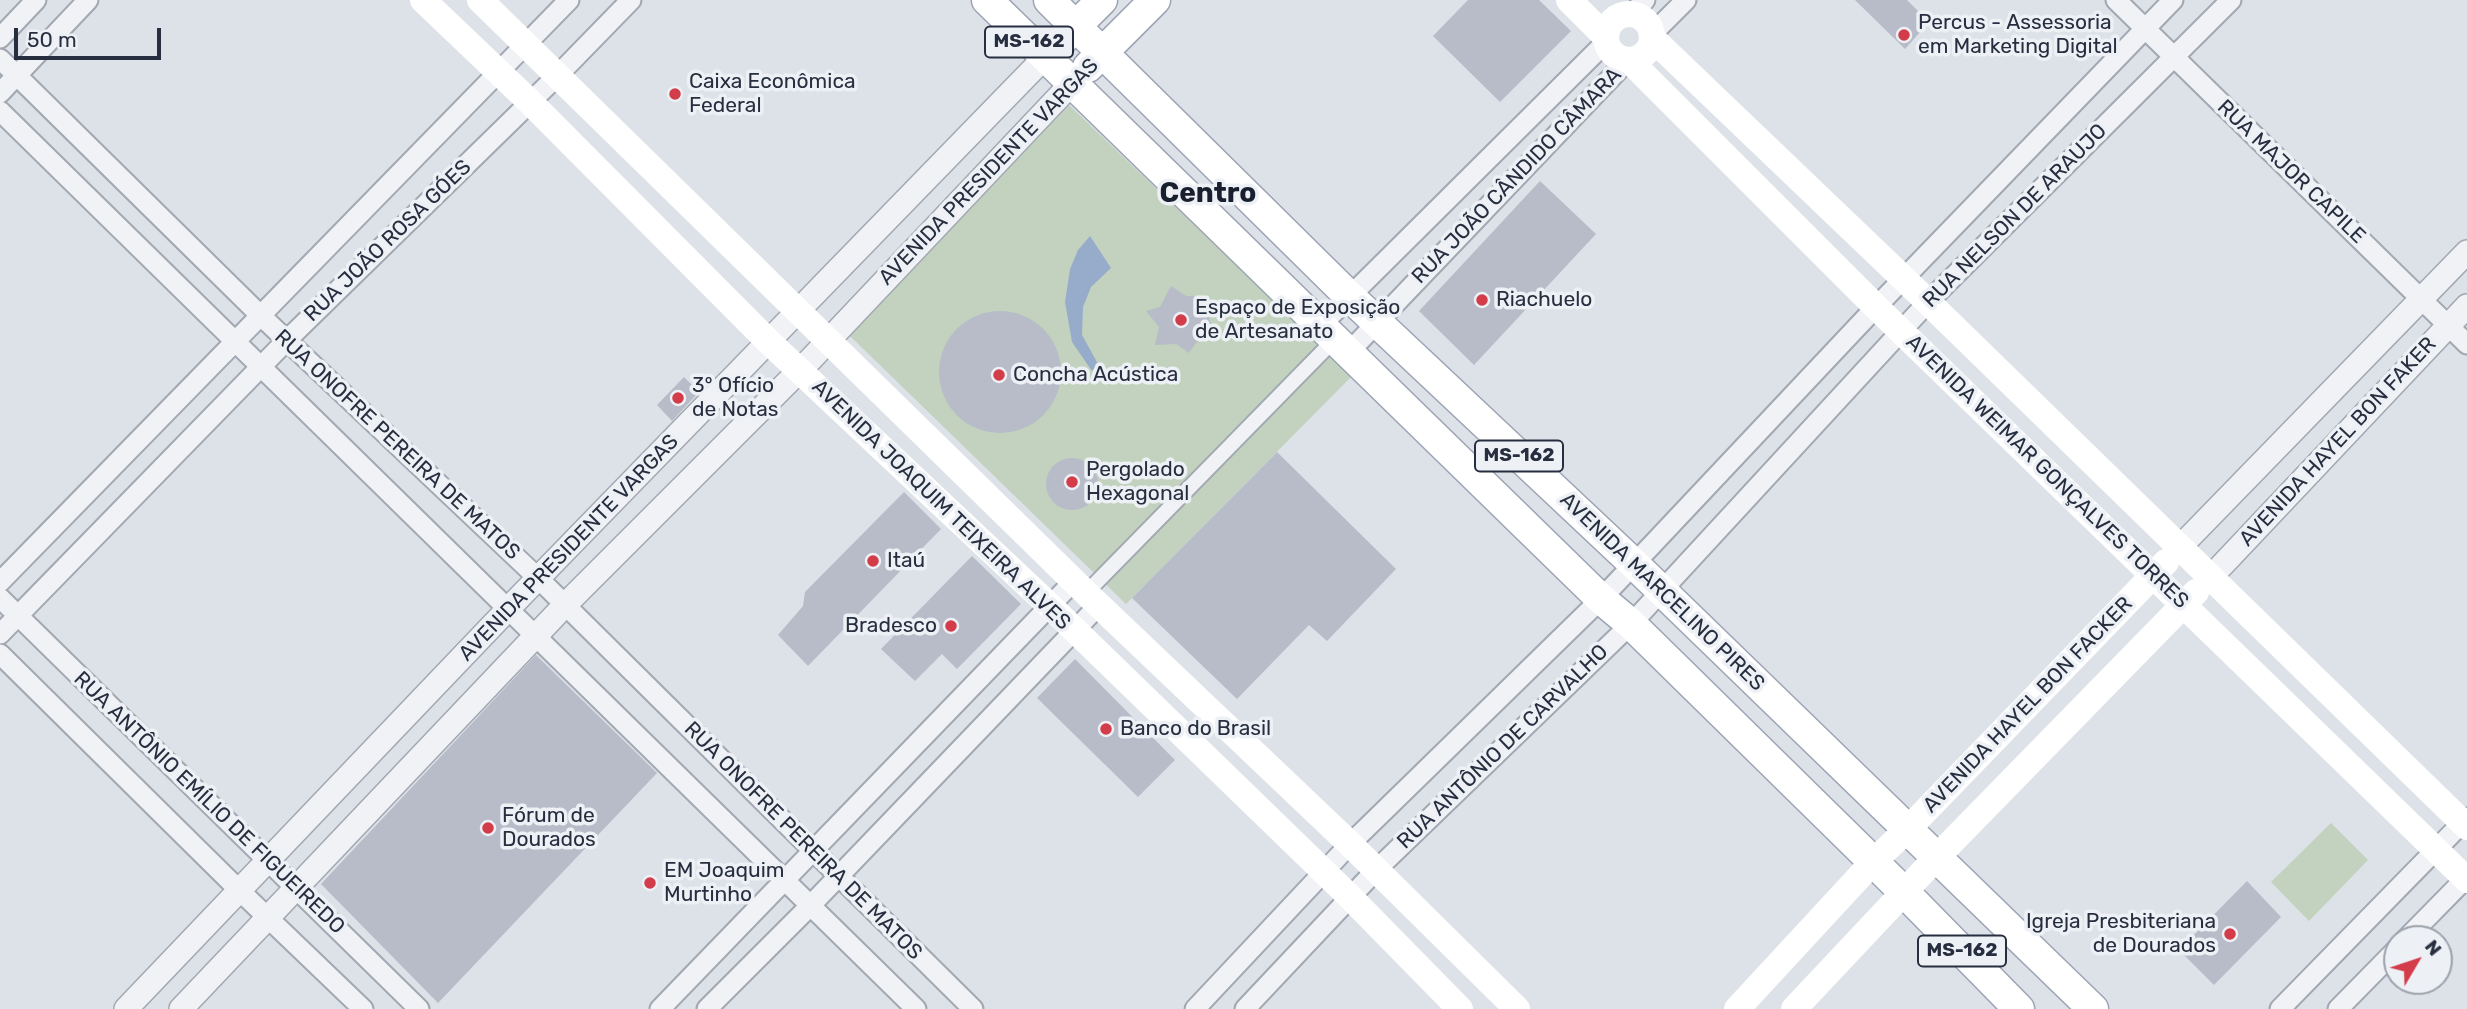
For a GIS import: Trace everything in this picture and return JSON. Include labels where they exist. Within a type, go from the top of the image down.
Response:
[{"type":"main road","name":"AVENIDA JOAQUIM TEIXEIRA ALVES","points":[[423,0],[530,102],[769,342],[1050,606],[1350,897],[1460,1009]]},
{"type":"main road","name":"AVENIDA JOAQUIM TEIXEIRA ALVES","points":[[480,0],[1517,1009]]},
{"type":"main road","name":"MS-162","points":[[987,0],[1601,599]]},
{"type":"main road","name":"AVENIDA MARCELINO PIRES","points":[[1049,0],[1349,296],[1633,563],[2093,1009]]},
{"type":"main road","name":"AVENIDA PRESIDENTE VARGAS","points":[[1045,57],[1102,0]]},
{"type":"main road","name":"AVENIDA PRESIDENTE VARGAS","points":[[1072,83],[1155,0]]},
{"type":"main road","points":[[1569,0],[1606,39],[1613,55],[1629,61],[1643,56],[1648,51],[1653,36],[1646,21],[1626,7],[1610,23],[1606,39]]},
{"type":"main road","name":"AVENIDA WEIMAR GONÇALVES TORRES","points":[[1653,36],[2465,823]]},
{"type":"main road","name":"AVENIDA WEIMAR GONÇALVES TORRES","points":[[1629,61],[1875,307],[2185,604],[2435,852],[2466,878]]},
{"type":"main road","name":"AVENIDA HAYEL BON FACKER","points":[[1737,1009],[1872,862],[1909,828],[2179,548]]},
{"type":"main road","name":"AVENIDA HAYEL BON FACKER","points":[[1794,1009],[1937,857],[2210,578]]},
{"type":"main road","points":[[1601,599],[1631,624]]},
{"type":"main road","name":"MS-162","points":[[1631,624],[2019,1009]]},
{"type":"street","points":[[0,38],[36,0]]},
{"type":"street","points":[[0,93],[88,0]]},
{"type":"street","name":"RUA JOÃO ROSA GÓES","points":[[0,582],[569,0]]},
{"type":"street","name":"RUA JOÃO ROSA GÓES","points":[[0,634],[286,340],[557,76],[631,0]]},
{"type":"street","points":[[1653,36],[1686,0]]},
{"type":"street","name":"RUA MAJOR CAPILE","points":[[2116,0],[2467,344]]},
{"type":"street","name":"RUA NELSON DE ARAUJO","points":[[1633,563],[1875,307],[2174,0]]},
{"type":"street","name":"RUA NELSON DE ARAUJO","points":[[1661,592],[1928,302],[2231,0]]},
{"type":"street","name":"RUA JOÃO CÂNDIDO CÂMARA","points":[[1335,339],[1349,296],[1606,39]]},
{"type":"street","name":"AVENIDA PRESIDENTE VARGAS","points":[[126,1009],[509,608],[1045,57]]},
{"type":"street","name":"RUA ONOFRE PEREIRA DE MATOS","points":[[0,59],[260,316],[539,579],[973,1009]]},
{"type":"street","name":"RUA JOÃO CÂNDIDO CÂMARA","points":[[660,1009],[1050,606],[1087,593],[1335,339],[1377,323],[1629,61]]},
{"type":"street","name":"AVENIDA PRESIDENTE VARGAS","points":[[181,1009],[565,606],[801,370],[1072,83]]},
{"type":"street","name":"RUA ONOFRE PEREIRA DE MATOS","points":[[0,111],[916,1009]]},
{"type":"street","name":"AVENIDA HAYEL BON FACKER","points":[[2179,548],[2467,252]]},
{"type":"street","name":"AVENIDA HAYEL BON FAKER","points":[[2210,578],[2467,306]]},
{"type":"street","name":"RUA ANTÔNIO DE CARVALHO","points":[[1195,1009],[1323,871],[1601,599],[1633,563]]},
{"type":"street","name":"RUA ANTÔNIO DE CARVALHO","points":[[1245,1009],[1376,870],[1661,592]]},
{"type":"street","points":[[707,1009],[810,906],[1073,631],[1087,593]]},
{"type":"street","name":"RUA ANTÔNIO EMÍLIO DE FIGUEIREDO","points":[[0,597],[419,1009]]},
{"type":"street","name":"RUA ANTÔNIO EMÍLIO DE FIGUEIREDO","points":[[0,653],[268,919],[363,1009]]},
{"type":"street","points":[[2280,1009],[2465,823]]},
{"type":"street","points":[[2420,925],[2466,878]]},
{"type":"street","points":[[2338,1009],[2383,963]]},
{"type":"green space","points":[[1069,105],[1352,376],[1126,604],[850,336]]},
{"type":"green space","points":[[2331,823],[2368,860],[2309,921],[2271,882]]},
{"type":"water","points":[[1090,236],[1111,268],[1091,287],[1083,307],[1082,335],[1098,364],[1092,371],[1072,342],[1065,302],[1070,269],[1078,250]]},
{"type":"building","points":[[1468,0],[1539,0],[1571,31],[1500,102],[1433,36]]},
{"type":"building","name":"Percus - Assessoria em Marketing Digital","points":[[1855,0],[1907,0],[1929,22],[1905,49]]},
{"type":"building","points":[[1540,181],[1596,234],[1474,365],[1419,311]]},
{"type":"building","name":"Espaço de Exposição de Artesanato","points":[[1171,286],[1186,296],[1205,296],[1205,309],[1214,330],[1196,343],[1189,353],[1176,344],[1155,345],[1159,327],[1146,311],[1160,307]]},
{"type":"building","name":"Concha Acústica","points":[[1000,311],[1023,316],[1043,329],[1056,349],[1061,372],[1056,395],[1043,415],[1023,428],[1000,433],[977,428],[957,415],[944,395],[939,372],[944,349],[957,329],[977,316]]},
{"type":"building","name":"3° Ofício de Notas","points":[[684,377],[699,392],[672,421],[657,405]]},
{"type":"building","points":[[1277,452],[1396,569],[1327,641],[1309,625],[1237,699],[1132,598]]},
{"type":"building","name":"Pergolado Hexagonal","points":[[1072,458],[1082,460],[1090,466],[1096,474],[1096,494],[1090,502],[1082,508],[1072,510],[1062,508],[1054,502],[1048,494],[1046,484],[1048,474],[1054,466],[1062,460]]},
{"type":"building","name":"Itaú","points":[[904,492],[941,529],[808,666],[778,635],[803,606],[805,592]]},
{"type":"building","name":"Bradesco","points":[[972,556],[1021,604],[957,669],[942,654],[915,681],[881,649]]},
{"type":"building","name":"Fórum de Dourados","points":[[536,655],[657,773],[438,1003],[321,884]]},
{"type":"building","name":"Banco do Brasil","points":[[1075,659],[1175,760],[1138,797],[1037,698]]},
{"type":"building","name":"Igreja Presbiteriana de Dourados","points":[[2247,881],[2281,917],[2214,985],[2179,950]]},
{"type":"place","name":"Percus - Assessoria em Marketing Digital","points":[[1904,35]]},
{"type":"place","name":"Caixa Econômica Federal","points":[[675,94]]},
{"type":"place","name":"Riachuelo","points":[[1482,300]]},
{"type":"place","name":"Espaço de Exposição de Artesanato","points":[[1181,320]]},
{"type":"place","name":"Concha Acústica","points":[[999,375]]},
{"type":"place","name":"3° Ofício de Notas","points":[[678,398]]},
{"type":"place","name":"Pergolado Hexagonal","points":[[1072,482]]},
{"type":"place","name":"Itaú","points":[[873,561]]},
{"type":"place","name":"Bradesco","points":[[951,626]]},
{"type":"place","name":"Banco do Brasil","points":[[1106,729]]},
{"type":"place","name":"Fórum de Dourados","points":[[488,828]]},
{"type":"place","name":"EM Joaquim Murtinho","points":[[650,883]]},
{"type":"place","name":"Igreja Presbiteriana de Dourados","points":[[2230,934]]},
{"type":"district","name":"Centro","points":[[1208,194]]}]
